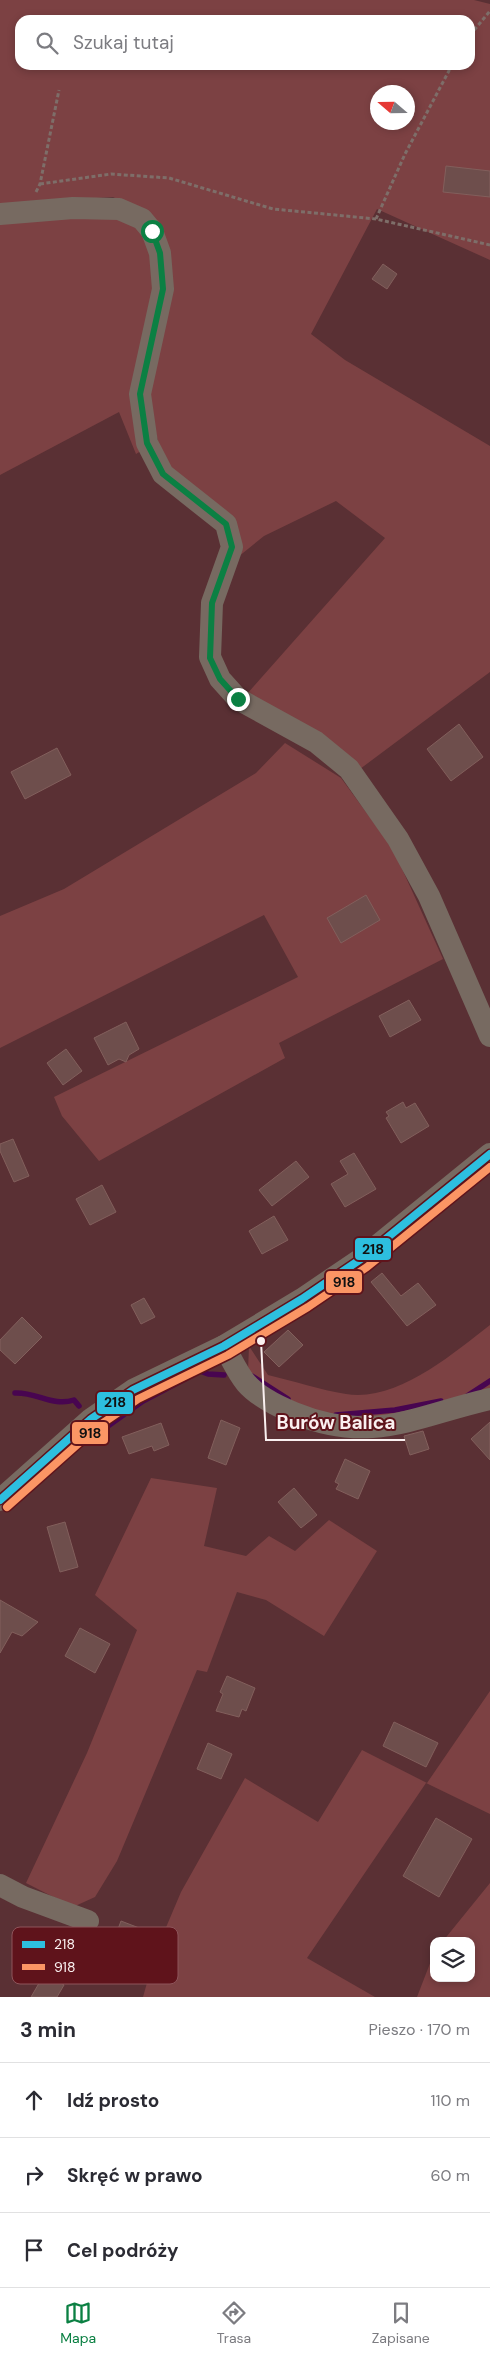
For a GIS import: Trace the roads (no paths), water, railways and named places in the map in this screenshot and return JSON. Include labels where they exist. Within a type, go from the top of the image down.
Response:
[{"type":"street","points":[[0,214],[73,208],[119,210],[142,219],[152,231],[160,253],[163,289],[140,394],[147,443],[163,474],[226,524],[232,547],[212,603],[210,658],[220,679],[238,699],[316,742],[349,769],[398,839],[425,889],[490,1036]]},
{"type":"street","points":[[0,1500],[90,1419],[127,1394],[224,1346],[361,1259],[490,1154]]},
{"type":"street","points":[[224,1346],[245,1382],[259,1394],[319,1423],[359,1428],[393,1425],[490,1399]]},
{"type":"street","points":[[0,1885],[23,1897],[88,1921]]},
{"type":"waterway","points":[[101,1431],[143,1401],[200,1371],[208,1374],[224,1375]]},
{"type":"waterway","points":[[252,1376],[288,1399]]},
{"type":"waterway","points":[[467,1396],[490,1381]]},
{"type":"waterway","points":[[15,1393],[23,1393],[59,1402],[74,1400],[79,1406]]},
{"type":"waterway","points":[[336,1415],[395,1410],[441,1401]]},
{"type":"place","name":"Burów Balica","points":[[261,1341]]}]
